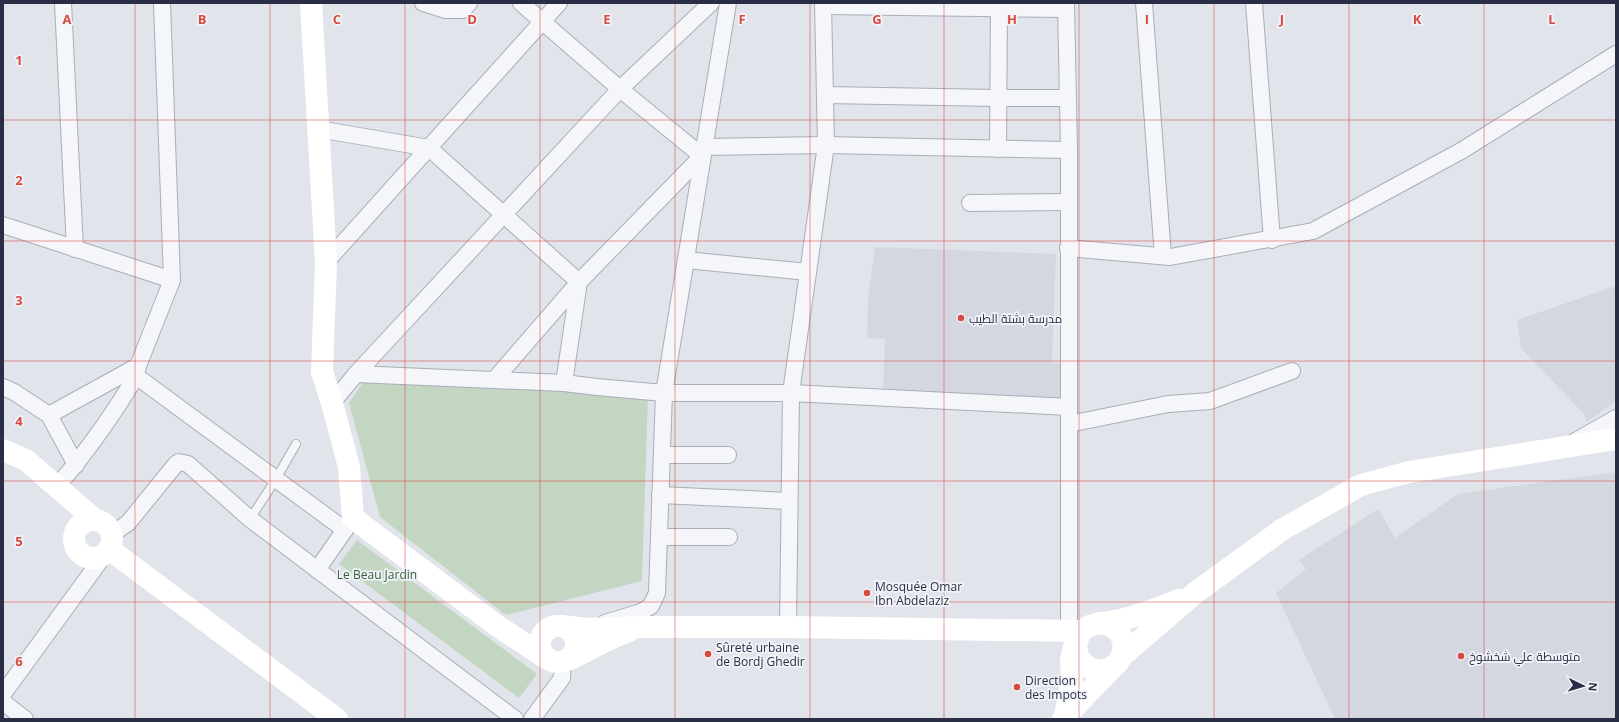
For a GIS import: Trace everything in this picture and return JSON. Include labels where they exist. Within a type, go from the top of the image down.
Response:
[{"type":"main road","points":[[311,3],[326,262],[322,372],[349,466],[350,524],[496,625],[560,659],[589,651],[614,636],[641,627]]},
{"type":"main road","points":[[1082,632],[1079,659],[1089,669],[1097,671],[1111,668],[1195,593],[1283,529],[1361,485],[1409,472],[1616,439]]},
{"type":"main road","points":[[3,450],[26,460],[94,519]]},
{"type":"main road","points":[[57,486],[76,549],[84,556],[95,558],[109,546]]},
{"type":"main road","points":[[73,538],[75,531],[80,524],[86,520],[94,519],[102,521],[108,527],[109,546],[337,719]]},
{"type":"main road","points":[[1067,718],[1072,681],[1071,660],[1074,647],[1082,632],[1151,611],[1195,593]]},
{"type":"main road","points":[[496,625],[516,629],[555,627],[588,629],[641,627],[788,627],[1082,632],[1112,626],[1121,637],[1123,650],[1119,660],[1067,718]]},
{"type":"main road","points":[[555,627],[572,631],[575,636],[576,649],[560,659],[540,648],[540,643],[544,632],[555,627]]},
{"type":"street","points":[[63,3],[74,249]]},
{"type":"street","points":[[57,486],[76,465],[107,423],[137,371],[172,280],[162,3]]},
{"type":"street","points":[[423,3],[445,10],[463,10],[469,3]]},
{"type":"street","points":[[521,3],[620,89],[703,152],[826,145],[1069,150]]},
{"type":"street","points":[[326,262],[559,3]]},
{"type":"street","points":[[332,403],[356,374],[620,89],[711,3]]},
{"type":"street","points":[[588,629],[641,612],[651,606],[657,593],[664,393],[728,3]]},
{"type":"street","points":[[1144,3],[1163,256]]},
{"type":"street","points":[[1254,3],[1272,240]]},
{"type":"street","points":[[788,627],[791,393],[826,145],[824,5],[1066,6],[1069,150],[1069,424],[1082,632]]},
{"type":"street","points":[[998,149],[999,6]]},
{"type":"street","points":[[1068,248],[1170,257],[1272,240],[1313,231],[1461,151],[1616,54]]},
{"type":"street","points":[[825,95],[1068,98]]},
{"type":"street","points":[[318,129],[429,148],[579,282]]},
{"type":"street","points":[[495,379],[579,282],[703,152]]},
{"type":"street","points":[[970,203],[1068,202]]},
{"type":"street","points":[[3,225],[172,280]]},
{"type":"street","points":[[686,260],[808,272]]},
{"type":"street","points":[[564,383],[579,282]]},
{"type":"street","points":[[49,415],[137,371]]},
{"type":"street","points":[[137,371],[276,479],[350,524],[317,570]]},
{"type":"street","points":[[1069,424],[1168,404],[1210,400],[1292,371]]},
{"type":"street","points":[[356,374],[564,383],[664,393],[791,393],[1069,407]]},
{"type":"street","points":[[3,387],[14,392],[49,415],[76,465]]},
{"type":"street","points":[[1563,448],[1616,418]]},
{"type":"street","points":[[662,456],[728,455]]},
{"type":"street","points":[[3,694],[109,546],[176,464],[180,462],[188,464],[250,519],[515,719]]},
{"type":"street","points":[[660,495],[789,501]]},
{"type":"street","points":[[659,537],[729,537]]},
{"type":"street","points":[[532,719],[562,678],[560,659]]},
{"type":"street","points":[[3,702],[25,719]]},
{"type":"lane","points":[[250,519],[276,479],[296,444]]},
{"type":"shaded area","name":"مدرسة بشتة الطيب","points":[[875,247],[1056,254],[1052,363],[1063,364],[1062,398],[1043,397],[1042,401],[883,395],[885,339],[867,338],[868,298]]},
{"type":"shaded area","points":[[1616,286],[1616,401],[1587,422],[1585,415],[1521,348],[1517,320]]},
{"type":"shaded area","name":"متوسطة علي شخشوخ","points":[[1616,472],[1616,719],[1335,719],[1276,593],[1306,569],[1299,560],[1378,509],[1395,538],[1458,494]]},
{"type":"green space","points":[[363,382],[568,387],[648,395],[642,581],[506,615],[380,517],[349,403]]},
{"type":"green space","name":"Le Beau Jardin","points":[[357,540],[537,674],[519,698],[339,564]]},
{"type":"place","name":"مدرسة بشتة الطيب","points":[[961,318]]},
{"type":"place","name":"Mosquée Omar Ibn Abdelaziz","points":[[867,593]]},
{"type":"place","name":"Sûreté urbaine de Bordj Ghedir","points":[[708,654]]},
{"type":"place","name":"متوسطة علي شخشوخ","points":[[1461,656]]},
{"type":"place","name":"Direction des Impots","points":[[1017,687]]}]
